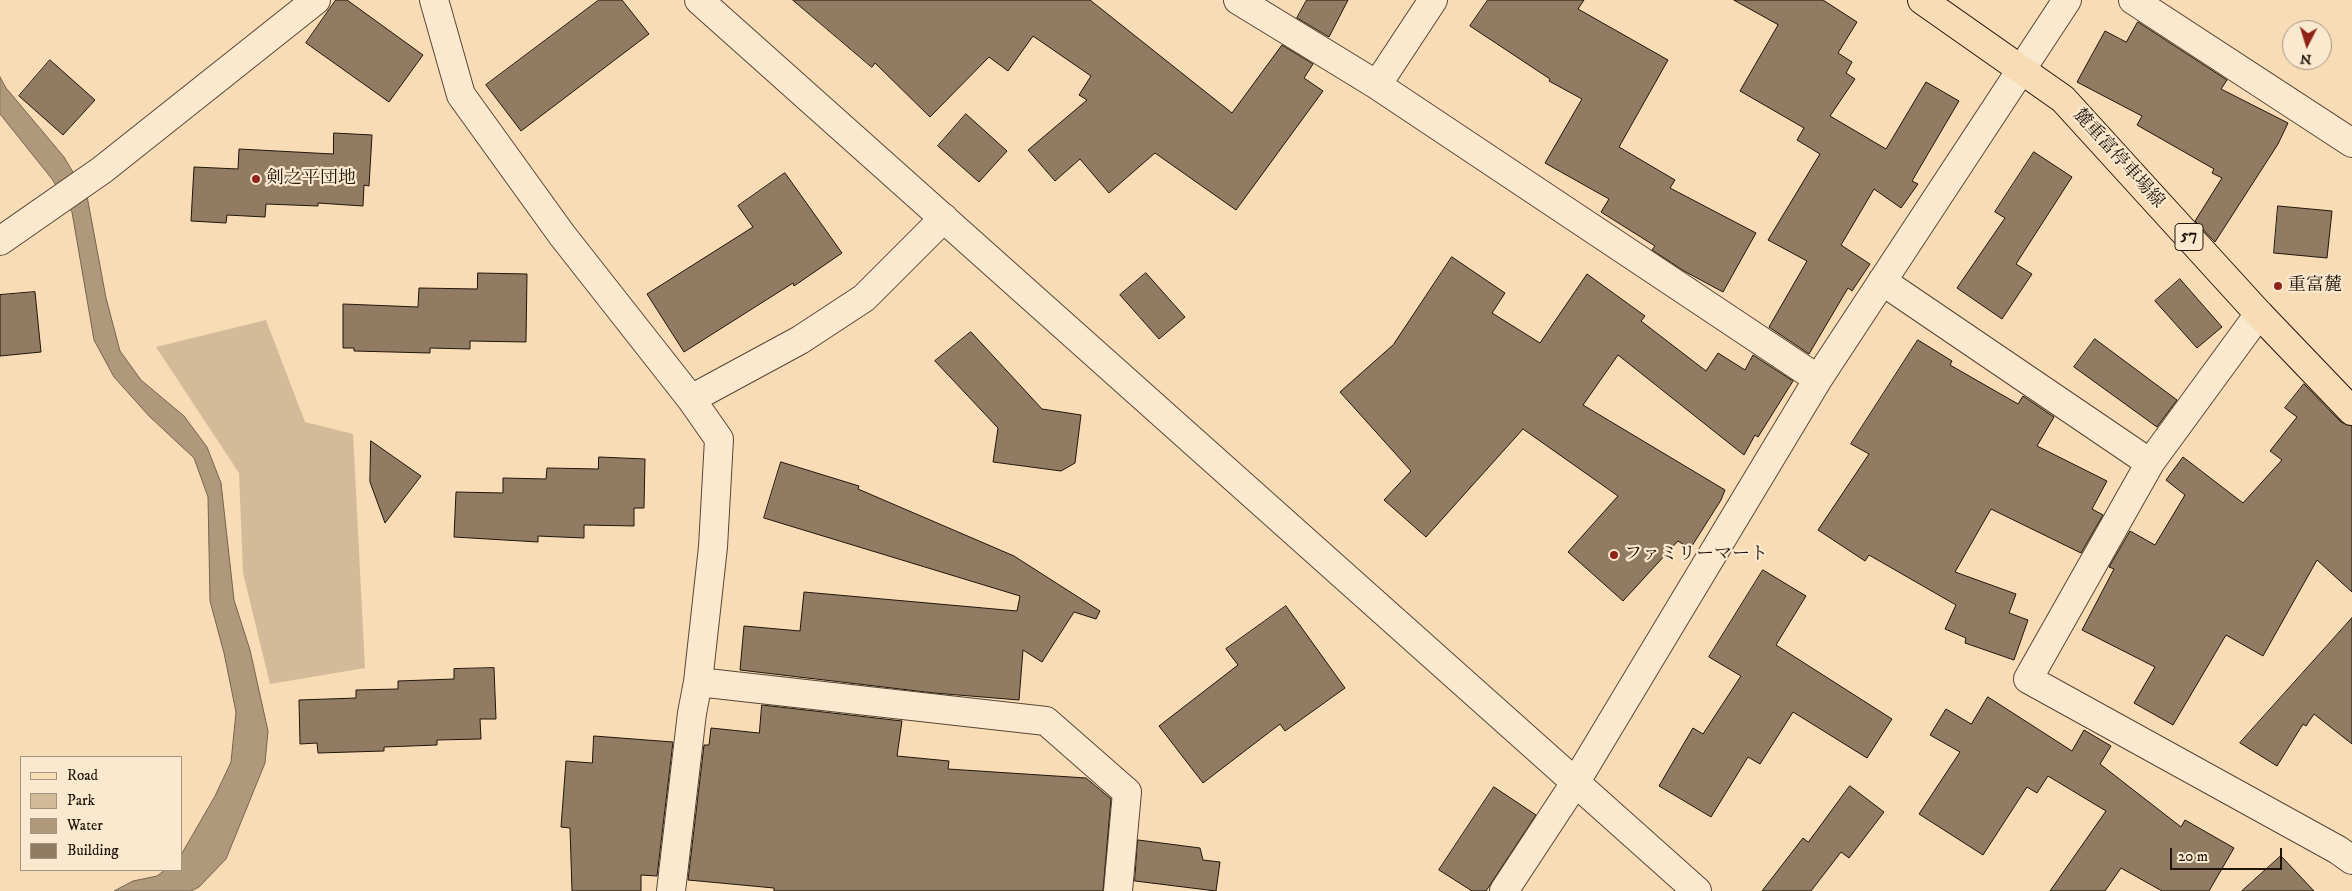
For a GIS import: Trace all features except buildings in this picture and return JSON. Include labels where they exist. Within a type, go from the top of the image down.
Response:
[{"type":"main road","name":"麓重富停車場線","points":[[1922,0],[2019,70],[2063,99],[2259,314],[2352,411]]},
{"type":"street","points":[[0,241],[102,170],[316,0]]},
{"type":"street","points":[[434,0],[461,95],[562,234],[691,398],[719,439],[713,547],[671,891]]},
{"type":"street","points":[[699,0],[1696,891]]},
{"type":"street","points":[[1238,0],[1377,85],[1818,379]]},
{"type":"street","points":[[1377,85],[1433,0]]},
{"type":"street","points":[[1504,891],[1575,783],[1818,379],[2019,70],[2067,0]]},
{"type":"street","points":[[2133,0],[2352,144]]},
{"type":"street","points":[[691,398],[800,340],[864,298],[944,218]]},
{"type":"street","points":[[1882,281],[2150,463]]},
{"type":"street","points":[[2259,314],[2150,463],[2028,679],[2338,850],[2352,860]]},
{"type":"street","points":[[698,682],[1046,721],[1127,792],[1118,891]]},
{"type":"green space","points":[[266,320],[305,422],[353,434],[365,668],[270,684],[243,573],[239,473],[156,347]]},
{"type":"water","points":[[0,77],[6,88],[64,157],[87,196],[106,298],[120,351],[141,380],[184,416],[207,447],[221,483],[234,600],[250,650],[268,731],[265,763],[226,859],[199,887],[191,891],[114,891],[133,881],[157,876],[164,871],[182,871],[182,853],[215,796],[231,762],[236,712],[224,653],[210,601],[208,497],[194,458],[149,416],[114,377],[94,340],[72,212],[52,179],[0,114]]},
{"type":"place","name":"剣之平団地","points":[[256,179]]},
{"type":"place","name":"重富麓","points":[[2278,286]]},
{"type":"place","name":"ファミリーマート","points":[[1614,555]]}]
